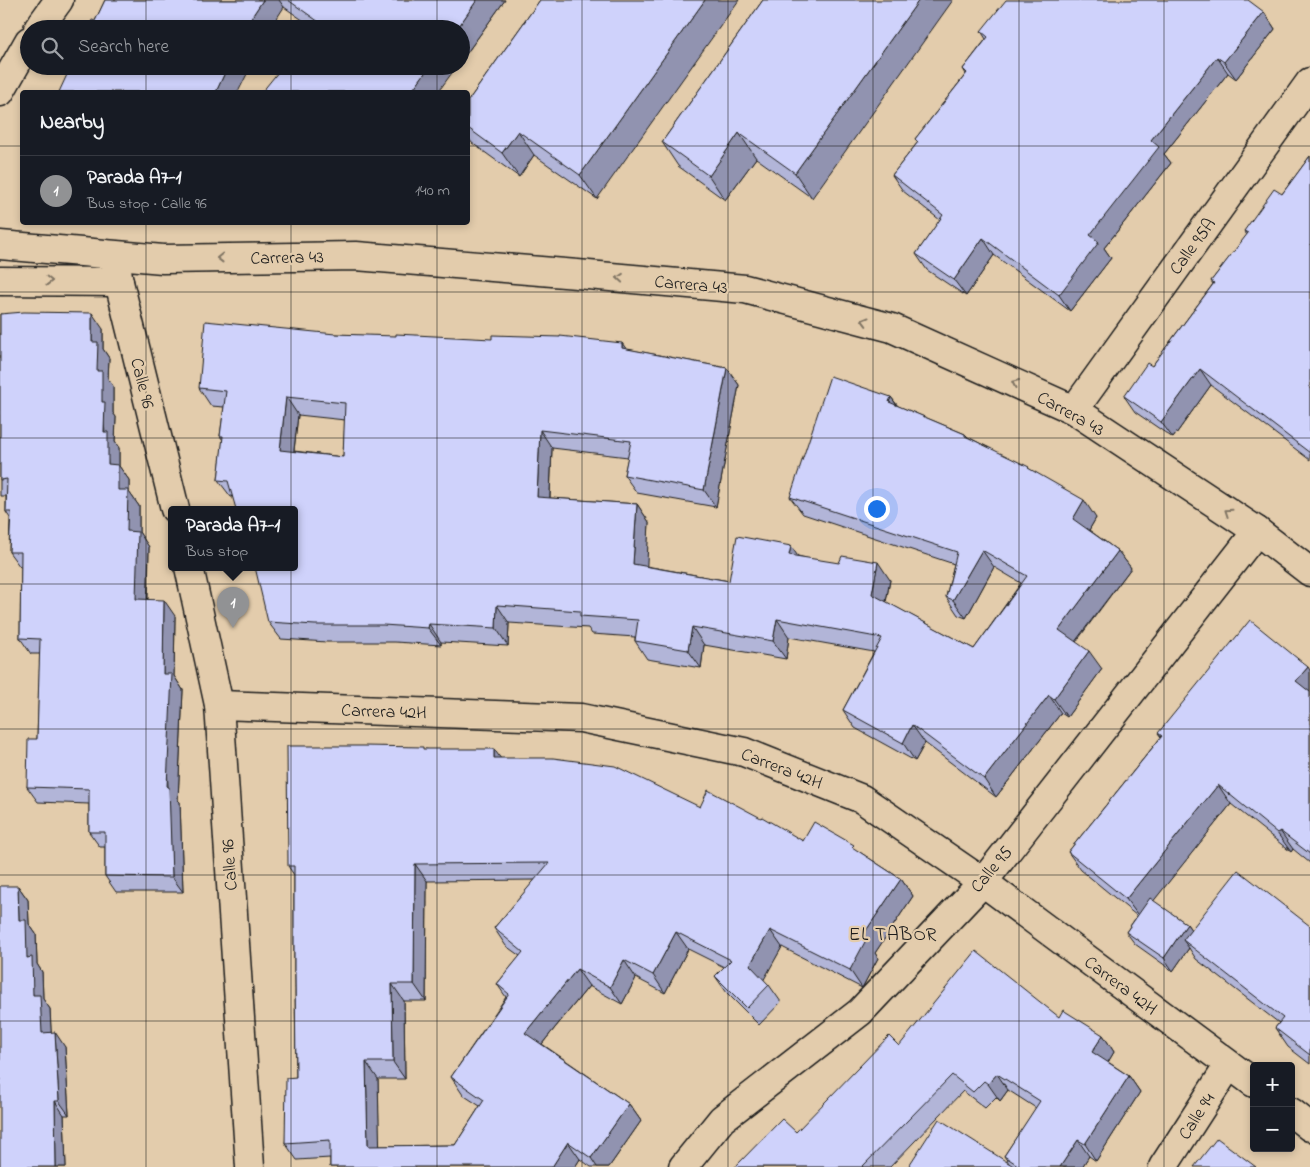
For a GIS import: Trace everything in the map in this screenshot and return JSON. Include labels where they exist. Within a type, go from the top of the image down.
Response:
[{"type":"street","points":[[45,20],[60,0]]},
{"type":"street","points":[[0,92],[20,57]]},
{"type":"street","name":"Calle 95A","points":[[1074,410],[1310,82]]},
{"type":"street","name":"Carrera 43","points":[[0,245],[163,259],[356,256],[745,289],[892,328],[1074,410],[1257,532],[1310,572]]},
{"type":"street","name":"Calle 96","points":[[114,256],[174,506]]},
{"type":"street","points":[[0,281],[119,282]]},
{"type":"street","name":"Calle 95","points":[[683,1167],[722,1119],[860,1012],[983,882],[1257,532]]},
{"type":"street","name":"Calle 96","points":[[190,571],[219,705],[250,1167]]},
{"type":"street","name":"Carrera 42H","points":[[219,705],[581,718],[744,752],[862,799],[983,882],[1250,1081]]},
{"type":"street","name":"Calle 94","points":[[1163,1167],[1229,1064]]},
{"type":"street","points":[[1295,1115],[1310,1127]]},
{"type":"building","points":[[105,0],[263,0],[250,20],[95,20]]},
{"type":"building","points":[[288,0],[477,0],[463,20],[316,20]]},
{"type":"building","points":[[540,0],[705,0],[580,175],[518,131],[502,153],[470,129],[470,98]]},
{"type":"building","points":[[763,0],[919,0],[795,173],[739,133],[709,176],[662,142]]},
{"type":"building","points":[[1006,0],[1248,0],[1264,12],[1224,62],[1217,57],[1151,140],[1159,147],[1090,235],[1099,242],[1059,295],[983,238],[954,280],[916,254],[943,215],[892,175],[918,142],[915,139],[967,73],[963,69],[988,37],[981,31]]},
{"type":"building","points":[[67,75],[224,75],[217,90],[60,90]]},
{"type":"building","points":[[276,75],[423,75],[412,90],[264,90]]},
{"type":"building","points":[[1310,156],[1310,453],[1200,369],[1161,422],[1124,396],[1147,363],[1152,366],[1214,283],[1211,281],[1248,233],[1244,231],[1274,189],[1282,194]]},
{"type":"building","points":[[24,312],[92,313],[92,342],[98,342],[97,371],[102,371],[102,402],[105,402],[104,432],[108,432],[108,464],[118,465],[118,490],[128,490],[127,531],[138,532],[136,599],[164,600],[163,674],[172,674],[167,787],[169,787],[172,877],[105,876],[105,832],[89,832],[89,789],[27,787],[28,739],[37,739],[40,639],[20,638],[21,552],[9,552],[11,512],[6,512],[7,479],[0,480],[0,314]]},
{"type":"building","points":[[205,321],[335,334],[396,336],[396,334],[492,339],[492,335],[560,336],[622,343],[622,348],[727,368],[704,490],[624,475],[631,441],[540,430],[537,497],[637,504],[633,564],[729,581],[737,536],[791,546],[789,555],[839,563],[842,556],[878,562],[872,594],[974,649],[1027,576],[982,550],[953,600],[946,597],[957,552],[790,497],[830,376],[891,397],[889,402],[965,434],[965,436],[1029,467],[1084,500],[1073,519],[1118,551],[1059,630],[1089,651],[1054,699],[1049,695],[984,779],[912,725],[903,743],[843,710],[882,638],[777,619],[773,641],[692,627],[688,650],[635,641],[638,620],[580,616],[580,611],[497,605],[496,628],[429,624],[428,628],[268,622],[256,571],[298,571],[298,506],[235,506],[228,481],[218,480],[223,436],[220,436],[226,391],[199,388]],"holes":[[[286,397],[345,403],[343,457],[280,450]]]},
{"type":"building","points":[[1250,620],[1308,667],[1296,681],[1310,692],[1310,854],[1280,831],[1277,833],[1218,785],[1126,899],[1068,852],[1162,736],[1158,733]]},
{"type":"building","points":[[287,746],[423,747],[423,749],[494,749],[494,758],[553,758],[615,766],[700,807],[708,790],[762,817],[803,841],[814,822],[854,845],[852,847],[901,879],[861,938],[866,940],[850,970],[770,930],[750,965],[769,985],[747,1008],[715,976],[731,960],[676,932],[653,975],[624,960],[610,987],[577,969],[525,1033],[629,1104],[591,1158],[568,1142],[552,1167],[330,1167],[330,1140],[285,1143],[286,1078],[296,1077],[294,866],[288,866]],"holes":[[[549,863],[494,928],[523,952],[497,984],[509,994],[451,1077],[484,1100],[455,1145],[368,1146],[366,1062],[393,1062],[392,984],[414,984],[415,864]]]},
{"type":"building","points":[[1238,870],[1310,926],[1310,1055],[1275,1028],[1283,1018],[1183,940]]},
{"type":"building","points":[[0,886],[18,886],[19,920],[26,920],[27,958],[32,957],[33,995],[40,995],[42,1033],[55,1032],[59,1101],[55,1101],[56,1167],[0,1167]]},
{"type":"building","points":[[1150,898],[1187,924],[1164,958],[1126,932]]},
{"type":"building","points":[[976,951],[1059,1017],[1063,1010],[1103,1035],[1092,1052],[1129,1076],[1085,1144],[1078,1140],[1060,1167],[1021,1167],[1004,1156],[1040,1101],[997,1074],[988,1084],[984,1081],[973,1092],[952,1075],[862,1167],[735,1167],[782,1119],[796,1132],[889,1036],[899,1046]]},
{"type":"building","points":[[939,1119],[1015,1167],[908,1167]]},
{"type":"building","points":[[1217,1138],[1256,1167],[1194,1167]]},
{"type":"place","name":"Parada A7-1","points":[[233,628]]},
{"type":"district","name":"EL TABOR","points":[[893,933]]}]
